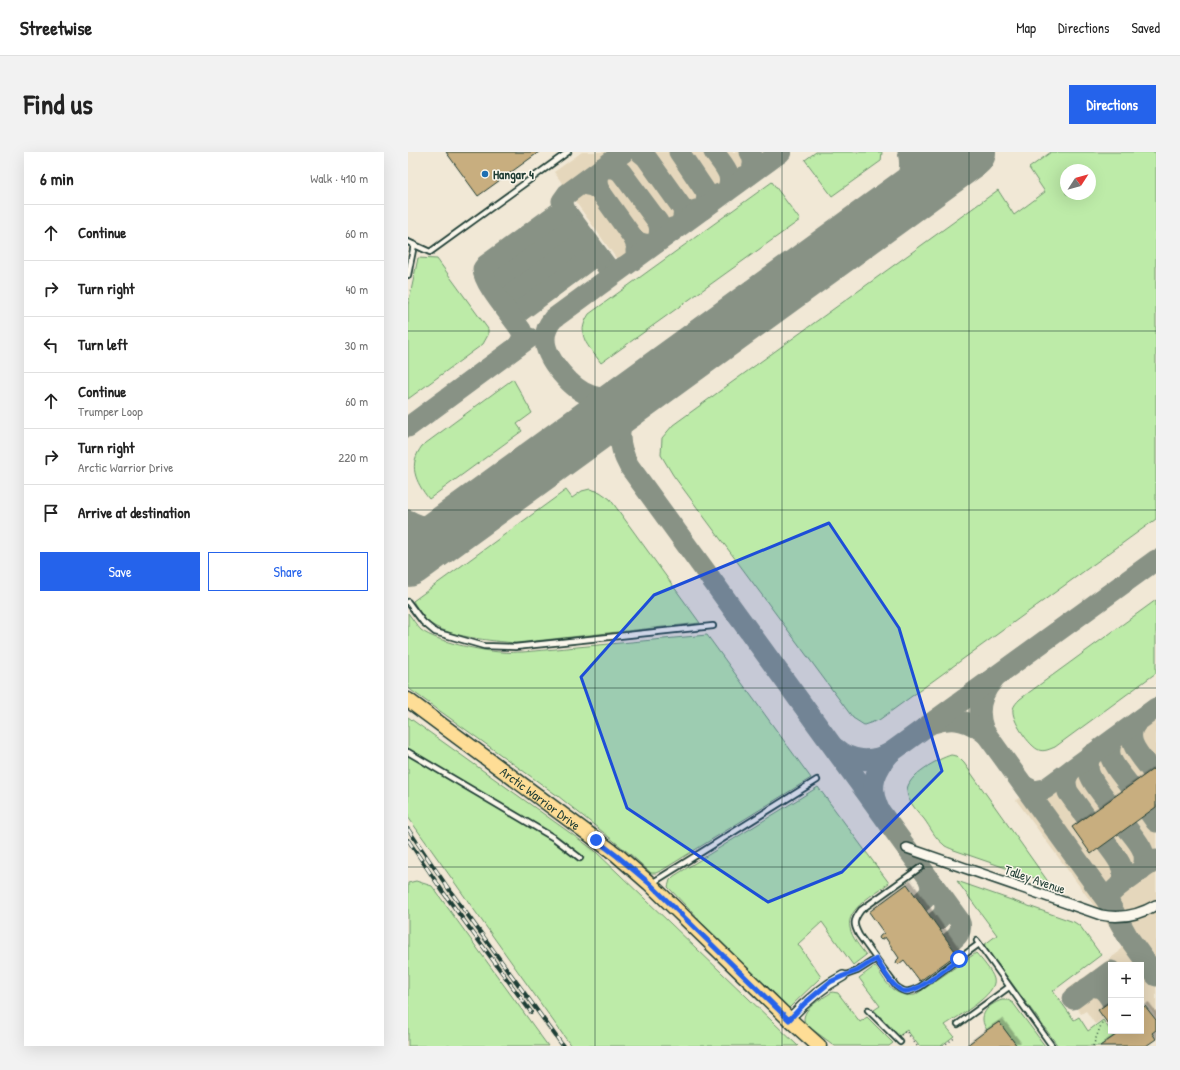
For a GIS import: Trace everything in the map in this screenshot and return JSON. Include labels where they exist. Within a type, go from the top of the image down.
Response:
[{"type":"main road","name":"Arctic Warrior Drive","points":[[408,700],[617,856],[650,884],[789,1020],[819,1046]]},
{"type":"main road","name":"Arctic Warrior Drive","points":[[789,1020],[810,1046]]},
{"type":"street","name":"Talley Avenue","points":[[907,848],[1101,915],[1115,917],[1130,916],[1148,910],[1156,905]]},
{"type":"street","points":[[789,1020],[815,993],[830,982],[843,976]]},
{"type":"lane","points":[[408,242],[430,252],[568,152]]},
{"type":"lane","points":[[408,275],[414,245]]},
{"type":"lane","points":[[408,602],[423,622],[436,632],[484,646],[515,647],[713,626]]},
{"type":"lane","points":[[408,752],[554,838],[580,858]]},
{"type":"lane","points":[[650,884],[817,780]]},
{"type":"lane","points":[[921,867],[861,910],[855,918],[854,926],[876,959],[896,986],[903,992],[911,992],[920,987],[978,942],[1052,1046]]},
{"type":"lane","points":[[843,976],[857,971],[876,959]]},
{"type":"lane","points":[[958,1024],[1009,987]]},
{"type":"lane","points":[[868,1010],[898,1040]]},
{"type":"path","points":[[1093,1046],[1103,1020]]},
{"type":"path","points":[[898,1040],[906,1031],[917,1046]]},
{"type":"path","points":[[943,1046],[956,1037]]},
{"type":"highlighted area","points":[[829,523],[899,628],[942,771],[842,872],[768,902],[627,808],[581,677],[654,595]]},
{"type":"shaded area","points":[[582,152],[771,152],[619,262],[554,172]]},
{"type":"shaded area","points":[[1156,698],[1156,1017],[1144,1000],[1144,962],[1108,962],[1108,1003],[1098,1010],[1104,1018],[1095,1024],[1086,1011],[1081,1014],[1065,991],[1119,952],[1122,946],[1120,941],[1016,800]]},
{"type":"green space","points":[[816,152],[882,152],[881,161],[832,196],[805,160]]},
{"type":"green space","points":[[1051,152],[1156,152],[1156,519],[879,720],[864,725],[853,718],[673,475],[661,455],[662,438],[673,425],[998,190],[1014,215],[1045,192],[1029,168]]},
{"type":"green space","points":[[772,182],[800,220],[601,363],[588,345],[583,334],[583,328],[589,314]]},
{"type":"green space","points":[[418,258],[437,259],[488,329],[488,335],[483,344],[408,399],[408,305]]},
{"type":"green space","points":[[513,379],[532,413],[517,424],[522,431],[429,499],[420,486],[414,466],[415,460],[422,446]]},
{"type":"green space","points":[[590,489],[600,492],[610,499],[700,623],[516,643],[470,637],[445,631],[427,621],[423,617],[413,601],[566,490],[572,498],[582,491]]},
{"type":"green space","points":[[1156,600],[1156,673],[1055,747],[1043,751],[1035,748],[1026,739],[1015,720],[1013,714],[1014,706],[1020,699]]},
{"type":"green space","points":[[408,613],[417,626],[428,634],[448,642],[472,648],[504,652],[523,652],[707,635],[811,778],[664,869],[656,873],[651,873],[630,854],[558,796],[408,688]]},
{"type":"green space","points":[[408,717],[594,850],[798,1046],[571,1046],[408,817]]},
{"type":"green space","points":[[951,755],[957,756],[964,763],[1049,883],[954,850],[945,846],[935,836],[909,799],[907,795],[908,785],[924,768]]},
{"type":"green space","points":[[818,787],[889,883],[863,902],[852,914],[850,928],[852,935],[866,955],[853,965],[822,922],[798,944],[821,977],[789,1008],[704,925],[668,887],[670,880],[674,876]]},
{"type":"green space","points":[[416,881],[432,886],[548,1046],[408,1046],[408,883]]},
{"type":"green space","points":[[957,881],[1074,922],[1080,926],[1101,955],[1053,991],[1074,1020],[1079,1017],[1088,1031],[1103,1020],[1108,1027],[1108,1034],[1113,1034],[1114,1036],[1100,1046],[1058,1046],[984,945],[997,935]]},
{"type":"green space","points":[[976,953],[991,972],[994,979],[994,985],[976,1005],[945,1025],[954,1036],[941,1046],[919,1046],[907,1030],[899,1036],[874,1010],[880,1006],[859,978],[875,966],[891,988],[895,991],[901,994],[915,995]]},
{"type":"green space","points":[[832,992],[838,993],[860,1022],[867,1017],[893,1043],[889,1046],[835,1046],[805,1024],[805,1014],[808,1009],[817,1001]]},
{"type":"green space","points":[[1002,1000],[1008,1000],[1013,1003],[1045,1046],[1017,1046],[999,1022],[987,1030],[983,1020],[985,1012],[992,1005]]},
{"type":"building","name":"Hangar 4","points":[[446,152],[539,152],[478,196]]},
{"type":"building","points":[[1156,767],[1156,807],[1091,854],[1072,827]]},
{"type":"building","points":[[907,884],[957,954],[920,981],[904,960],[899,964],[896,963],[899,958],[885,937],[881,940],[879,938],[884,933],[869,912]]},
{"type":"building","points":[[1108,1003],[1108,1024],[1098,1010]]},
{"type":"building","points":[[1145,1006],[1156,1020],[1156,1030],[1152,1033],[1156,1039],[1146,1046],[1100,1046],[1116,1035],[1115,1034],[1144,1034]]},
{"type":"building","points":[[999,1022],[1017,1046],[966,1046],[987,1030]]},
{"type":"taxiway","points":[[623,267],[614,271],[607,267],[565,210],[562,201],[567,194],[624,152]]},
{"type":"taxiway","points":[[640,152],[646,157],[683,209],[683,218],[679,226],[672,228]]},
{"type":"taxiway","points":[[679,152],[707,195],[706,203],[703,209],[696,210]]},
{"type":"taxiway","points":[[714,152],[727,171],[730,181],[726,192],[719,194]]},
{"type":"taxiway","points":[[743,177],[749,175],[753,167],[753,158],[750,152]]},
{"type":"taxiway","points":[[642,388],[618,398],[605,399],[592,396],[577,388],[561,373],[550,356],[546,347],[545,339],[548,326],[553,319],[781,152]]},
{"type":"taxiway","points":[[889,210],[899,197],[906,183],[910,169],[908,152]]},
{"type":"taxiway","points":[[925,152],[947,156],[963,152]]},
{"type":"taxiway","points":[[599,190],[597,179],[602,168],[615,168],[621,172],[658,222],[660,233],[656,243],[644,244],[634,239]]},
{"type":"taxiway","points":[[587,185],[599,190],[634,239],[637,247],[636,251]]},
{"type":"taxiway","points":[[518,346],[523,337],[521,330],[488,283],[483,269],[486,265],[559,212],[566,212]]},
{"type":"taxiway","points":[[498,298],[495,286],[498,280],[569,228],[576,226]]},
{"type":"taxiway","points":[[509,313],[507,302],[511,295],[582,242],[589,243]]},
{"type":"taxiway","points":[[514,320],[515,315],[593,257],[599,257]]},
{"type":"taxiway","points":[[408,427],[529,338]]},
{"type":"taxiway","points":[[642,390],[628,408],[621,426],[621,445],[629,466],[959,920],[961,927],[960,931],[949,943]]},
{"type":"taxiway","points":[[408,520],[422,526],[436,527],[464,519]]},
{"type":"taxiway","points":[[878,807],[874,792],[875,778],[881,765],[890,753],[1156,560]]},
{"type":"taxiway","points":[[993,680],[985,692],[981,704],[980,711],[984,731],[1110,905]]},
{"type":"taxiway","points":[[1024,786],[1034,791],[1045,789],[1156,708]]},
{"type":"taxiway","points":[[933,723],[948,720],[961,721],[974,726],[986,734]]},
{"type":"taxiway","points":[[1136,723],[1131,736],[1132,742],[1138,753],[1151,770]]},
{"type":"taxiway","points":[[1114,739],[1110,751],[1113,763],[1130,786]]},
{"type":"taxiway","points":[[835,748],[841,753],[862,760],[869,760],[890,753]]},
{"type":"taxiway","points":[[1092,754],[1089,760],[1089,773],[1095,785],[1108,802]]},
{"type":"taxiway","points":[[1071,770],[1066,781],[1066,786],[1068,792],[1086,817]]},
{"type":"taxiway","points":[[1149,812],[1156,822]]},
{"type":"taxiway","points":[[1127,828],[1144,853],[1144,865],[1141,871]]},
{"type":"taxiway","points":[[1106,843],[1122,868],[1123,874],[1120,885]]},
{"type":"taxiway","points":[[1156,860],[1122,883],[1108,898],[1110,905],[1128,937],[1156,976]]},
{"type":"taxiway","points":[[920,903],[928,896],[931,887],[929,880]]},
{"type":"taxiway","points":[[934,923],[944,914],[944,901]]},
{"type":"taxiway","points":[[1073,999],[1108,973]]},
{"type":"taxiway","points":[[1087,988],[1099,987],[1107,993],[1110,998]]},
{"type":"runway","points":[[408,560],[969,152]]},
{"type":"railway","points":[[408,829],[448,888],[563,1046]]},
{"type":"railway","points":[[408,840],[443,892],[531,1012]]},
{"type":"place","name":"Hangar 4","points":[[485,174]]},
{"type":"route","points":[[596,840],[649,883],[789,1020],[815,993],[830,982],[857,971],[876,959],[896,986],[903,992],[911,992],[959,959]]}]
